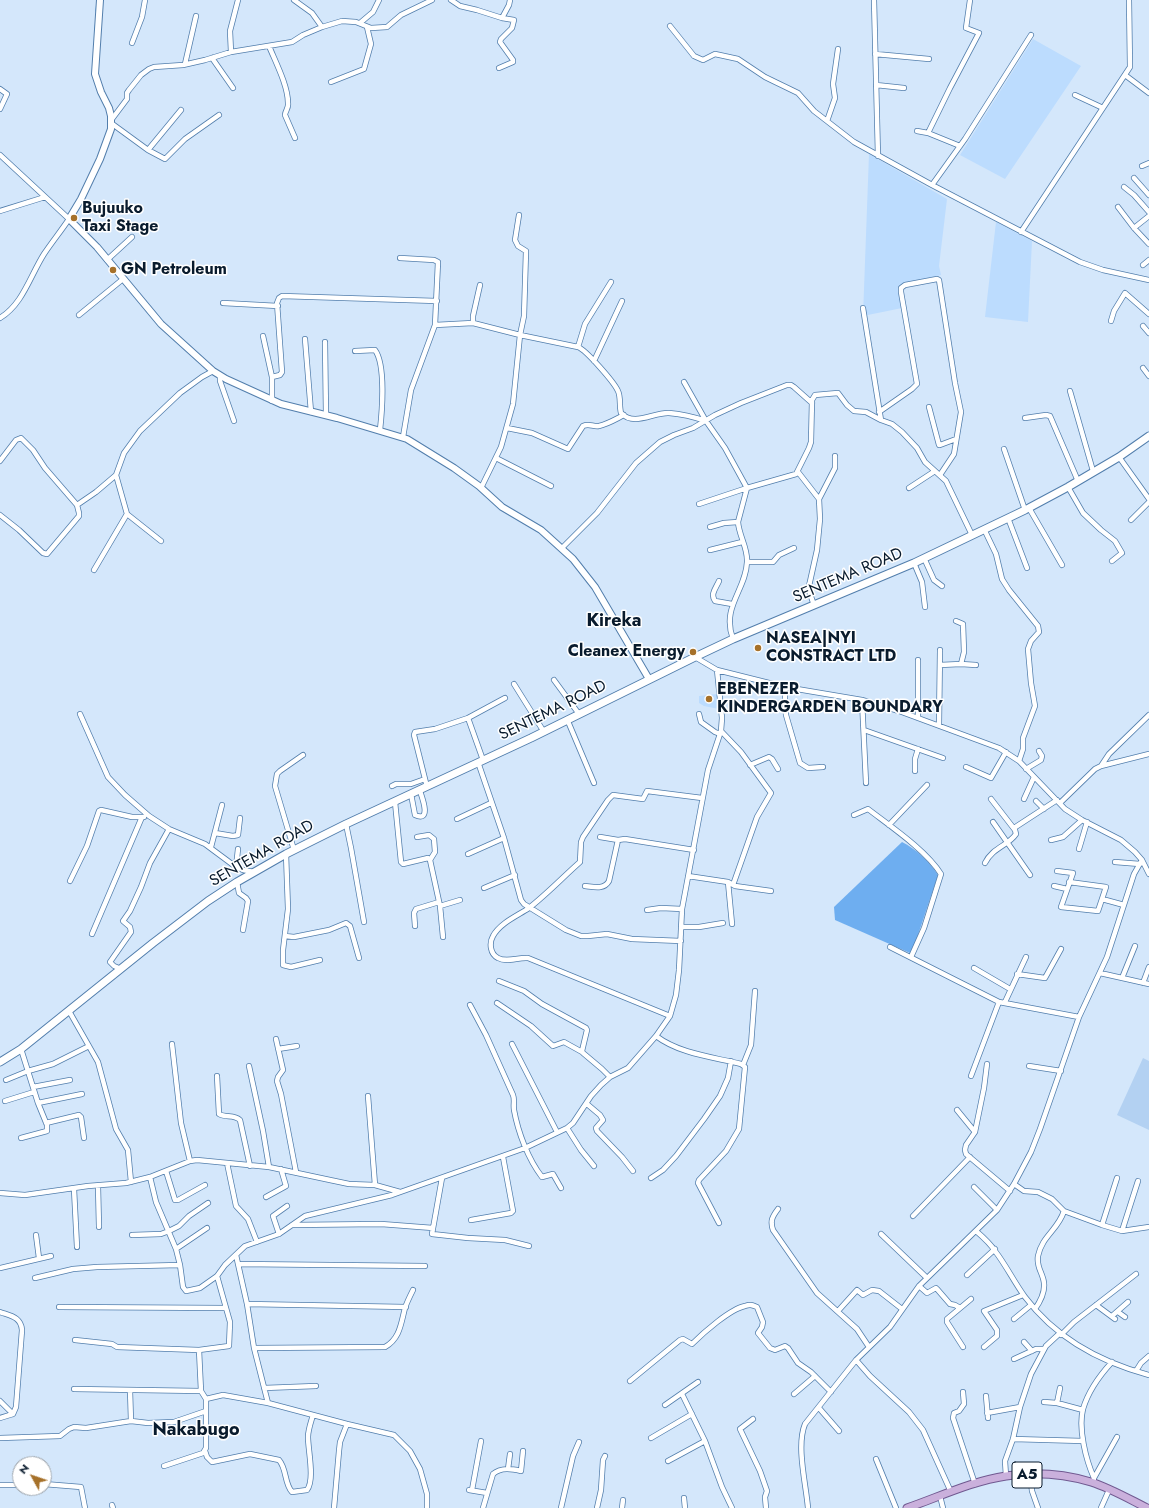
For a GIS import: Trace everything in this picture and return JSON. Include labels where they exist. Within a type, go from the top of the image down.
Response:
[{"type":"main road","name":"SENTEMA ROAD","points":[[0,1062],[21,1048],[69,1011],[174,926],[208,901],[237,882],[286,854],[346,824],[420,791],[480,761],[544,732],[567,719],[733,639],[914,563],[1027,509],[1119,457],[1149,436]]},
{"type":"main road","name":"A5","points":[[907,1508],[976,1484],[1006,1476],[1034,1474],[1093,1481],[1147,1508]]},
{"type":"street","points":[[0,318],[17,304],[45,253],[81,199],[100,158],[111,129],[112,121],[109,108],[101,92],[95,74],[100,0]]},
{"type":"street","points":[[132,43],[142,17],[145,0]]},
{"type":"street","points":[[231,52],[230,31],[238,0]]},
{"type":"street","points":[[294,0],[312,13],[322,27]]},
{"type":"street","points":[[360,23],[373,12],[380,0]]},
{"type":"street","points":[[112,121],[128,100],[128,90],[148,69],[185,64],[231,52],[295,41],[303,35],[322,27],[348,20],[368,27],[387,27],[402,14],[432,0]]},
{"type":"street","points":[[451,0],[460,6],[514,20],[512,28],[500,42],[513,60],[512,64],[499,68]]},
{"type":"street","points":[[502,18],[510,0]]},
{"type":"street","points":[[874,0],[878,156]]},
{"type":"street","points":[[928,133],[979,33],[966,28],[970,0]]},
{"type":"street","points":[[1021,232],[1130,67],[1129,0]]},
{"type":"street","points":[[185,64],[196,16]]},
{"type":"street","points":[[670,26],[694,56],[703,60],[715,54],[738,59],[765,77],[798,93],[814,111],[854,142],[932,185],[1090,267],[1149,280]]},
{"type":"street","points":[[331,82],[364,69],[371,44],[368,27]]},
{"type":"street","points":[[932,185],[960,146],[1031,35]]},
{"type":"street","points":[[269,46],[286,88],[288,104],[285,115],[295,138]]},
{"type":"street","points":[[827,121],[835,98],[833,84],[838,49]]},
{"type":"street","points":[[875,54],[929,59]]},
{"type":"street","points":[[212,58],[233,88]]},
{"type":"street","points":[[1125,75],[1149,93]]},
{"type":"street","points":[[876,85],[904,88]]},
{"type":"street","points":[[0,90],[7,94],[0,109]]},
{"type":"street","points":[[1075,95],[1103,108]]},
{"type":"street","points":[[148,150],[181,110]]},
{"type":"street","points":[[112,121],[148,150],[165,159],[185,139],[218,115]]},
{"type":"street","points":[[917,131],[928,133],[960,146]]},
{"type":"street","points":[[0,154],[88,237],[161,324],[220,375],[236,385],[272,401],[380,430],[412,441],[454,468],[481,488],[502,507],[536,527],[562,548],[595,587],[649,679]]},
{"type":"street","points":[[1142,166],[1149,163]]},
{"type":"street","points":[[1134,178],[1149,196]]},
{"type":"street","points":[[1124,187],[1134,195],[1149,212]]},
{"type":"street","points":[[0,211],[45,197]]},
{"type":"street","points":[[1118,207],[1134,228],[1149,244]]},
{"type":"street","points":[[481,488],[496,458],[507,428],[513,404],[520,335],[524,316],[526,251],[518,246],[515,240],[519,215]]},
{"type":"street","points":[[1134,228],[1149,216]]},
{"type":"street","points":[[107,260],[132,237]]},
{"type":"street","points":[[400,258],[436,260],[438,262],[435,325],[411,390],[403,437]]},
{"type":"street","points":[[1143,265],[1149,260]]},
{"type":"street","points":[[79,315],[123,279]]},
{"type":"street","points":[[879,412],[917,384],[901,288],[905,285],[938,279],[961,412],[953,457],[940,476]]},
{"type":"street","points":[[578,347],[585,324],[611,282]]},
{"type":"street","points":[[473,323],[473,316],[480,285]]},
{"type":"street","points":[[1112,321],[1114,311],[1125,293],[1149,314]]},
{"type":"street","points":[[272,377],[280,375],[282,372],[278,300],[282,296],[437,301]]},
{"type":"street","points":[[594,361],[622,301]]},
{"type":"street","points":[[223,303],[278,306]]},
{"type":"street","points":[[863,308],[881,420]]},
{"type":"street","points":[[435,325],[473,323],[520,335],[578,347],[585,351],[618,390],[620,408],[627,418],[638,419],[668,413],[706,421]]},
{"type":"street","points":[[1143,326],[1149,333]]},
{"type":"street","points":[[263,336],[272,377],[272,401]]},
{"type":"street","points":[[305,339],[311,412]]},
{"type":"street","points":[[325,342],[326,415]]},
{"type":"street","points":[[355,351],[375,350],[378,354],[382,375],[383,403],[380,430]]},
{"type":"street","points":[[1143,368],[1149,376]]},
{"type":"street","points":[[77,505],[96,492],[116,475],[124,453],[136,436],[180,393],[213,370]]},
{"type":"street","points":[[220,375],[220,381],[234,421]]},
{"type":"street","points":[[684,382],[706,421],[719,438],[747,488],[738,522],[742,542],[747,556],[747,562],[743,580],[732,604],[730,630],[733,639]]},
{"type":"street","points":[[562,548],[597,513],[636,463],[665,439],[693,428],[741,403],[791,385],[812,403]]},
{"type":"street","points":[[1070,391],[1093,471]]},
{"type":"street","points":[[699,504],[747,488],[794,476],[798,472],[811,442],[813,398],[815,395],[838,393],[847,405],[854,411],[866,412],[892,424],[902,432],[917,448],[925,462],[946,481],[953,492],[972,535]]},
{"type":"street","points":[[929,407],[938,445],[956,439]]},
{"type":"street","points":[[507,428],[532,433],[568,449],[579,431],[585,425],[601,425],[624,415]]},
{"type":"street","points":[[1025,418],[1046,415],[1050,416],[1078,481]]},
{"type":"street","points":[[0,461],[16,440],[21,438],[33,450],[45,468],[77,505],[79,513],[47,554],[43,553],[19,530],[0,515]]},
{"type":"street","points":[[1004,449],[1027,509],[1062,565]]},
{"type":"street","points":[[814,605],[809,591],[809,586],[817,550],[820,519],[819,499],[835,468],[835,456]]},
{"type":"street","points":[[1119,457],[1149,501],[1131,520]]},
{"type":"street","points":[[496,458],[551,486]]},
{"type":"street","points":[[909,488],[935,470]]},
{"type":"street","points":[[798,472],[819,499]]},
{"type":"street","points":[[116,475],[127,514],[161,541]]},
{"type":"street","points":[[1068,487],[1083,513],[1115,541],[1122,553],[1112,561]]},
{"type":"street","points":[[94,570],[127,514]]},
{"type":"street","points":[[1008,518],[1027,568]]},
{"type":"street","points":[[710,527],[724,523],[738,522]]},
{"type":"street","points":[[984,529],[996,554],[1002,579],[1039,629],[1038,633],[1031,641],[1028,649],[1031,683],[1036,706],[1023,738],[1023,749],[1019,761]]},
{"type":"street","points":[[710,550],[742,542]]},
{"type":"street","points":[[747,562],[773,562],[779,555],[794,548]]},
{"type":"street","points":[[924,558],[934,580],[942,586]]},
{"type":"street","points":[[914,563],[922,582],[925,607]]},
{"type":"street","points":[[719,581],[712,595],[713,598],[715,601],[732,604]]},
{"type":"street","points":[[956,621],[962,624],[964,652],[961,664]]},
{"type":"street","points":[[939,725],[940,650]]},
{"type":"street","points":[[695,657],[717,670],[785,687],[862,700],[939,725],[999,748],[1019,761],[1066,809],[1084,821],[1121,840],[1135,852],[1149,874]]},
{"type":"street","points":[[918,660],[918,718]]},
{"type":"street","points":[[940,666],[961,664],[976,665]]},
{"type":"street","points":[[150,1177],[156,1202],[176,1249],[183,1287],[186,1291],[200,1288],[217,1276],[225,1265],[245,1246],[279,1234],[305,1216],[400,1192],[488,1160],[503,1157],[567,1128],[573,1123],[596,1090],[610,1077],[628,1068],[656,1036],[670,1016],[676,995],[681,941],[682,909],[708,770],[721,732],[722,718],[717,670]]},
{"type":"street","points":[[554,680],[579,714]]},
{"type":"street","points":[[514,684],[544,732]]},
{"type":"street","points":[[785,687],[785,711],[800,763],[808,768],[823,767]]},
{"type":"street","points":[[427,787],[414,735],[416,732],[435,729],[468,718],[505,698]]},
{"type":"street","points":[[862,700],[866,783]]},
{"type":"street","points":[[80,714],[108,777],[125,795],[149,816],[169,829],[211,847],[236,867],[254,872]]},
{"type":"street","points":[[699,714],[701,722],[721,732],[736,746],[771,793],[757,817],[730,883],[732,924]]},
{"type":"street","points":[[1101,766],[1109,754],[1149,715]]},
{"type":"street","points":[[468,718],[491,802],[504,838],[521,900],[529,908],[566,930],[581,936],[607,934],[632,939],[681,941]]},
{"type":"street","points":[[567,719],[594,783]]},
{"type":"street","points":[[864,730],[943,758]]},
{"type":"street","points":[[915,771],[915,759],[918,749]]},
{"type":"street","points":[[1026,769],[1041,760],[1042,756],[1039,751]]},
{"type":"street","points":[[966,767],[991,778],[1006,752]]},
{"type":"street","points":[[1014,828],[1044,809],[1059,802],[1101,766],[1149,754]]},
{"type":"street","points":[[294,850],[275,786],[277,774],[303,755]]},
{"type":"street","points":[[750,765],[769,757],[778,769]]},
{"type":"street","points":[[1024,799],[1034,777]]},
{"type":"street","points":[[392,786],[398,784],[411,784],[425,779]]},
{"type":"street","points":[[889,825],[927,785]]},
{"type":"street","points":[[670,1016],[528,958],[523,957],[508,960],[496,957],[492,952],[491,942],[492,936],[503,925],[529,908],[580,862],[581,842],[583,836],[613,795],[643,799],[647,790],[702,798]]},
{"type":"street","points":[[411,794],[415,815],[420,817],[423,816],[425,809],[420,791]]},
{"type":"street","points":[[985,863],[992,853],[1015,835],[1014,828],[991,798]]},
{"type":"street","points":[[1036,801],[1044,809]]},
{"type":"street","points":[[395,802],[401,862],[404,864],[428,858],[430,860]]},
{"type":"street","points":[[457,819],[491,802]]},
{"type":"street","points":[[211,847],[222,805]]},
{"type":"street","points":[[854,815],[868,809],[920,850],[941,874],[924,928],[911,957]]},
{"type":"street","points":[[70,881],[87,846],[99,811],[101,810],[132,817],[149,816]]},
{"type":"street","points":[[92,934],[142,817]]},
{"type":"street","points":[[215,833],[233,836],[238,835],[240,818]]},
{"type":"street","points":[[1051,840],[1063,838],[1084,821]]},
{"type":"street","points":[[1079,849],[1084,821]]},
{"type":"street","points":[[993,822],[1030,875]]},
{"type":"street","points":[[346,824],[352,848],[364,922]]},
{"type":"street","points":[[121,969],[114,966],[110,962],[132,932],[123,920],[130,911],[150,863],[169,829]]},
{"type":"street","points":[[417,837],[429,835],[434,839],[435,852],[430,860],[439,904],[443,937]]},
{"type":"street","points":[[600,837],[694,850]]},
{"type":"street","points":[[468,854],[504,838]]},
{"type":"street","points":[[585,886],[603,887],[607,885],[618,840]]},
{"type":"street","points":[[236,867],[238,849]]},
{"type":"street","points":[[286,854],[288,909],[283,965],[291,967],[320,960]]},
{"type":"street","points":[[1115,862],[1141,862]]},
{"type":"street","points":[[808,1508],[802,1458],[802,1434],[805,1424],[856,1360],[890,1327],[919,1286],[997,1210],[1010,1191],[1031,1152],[1079,1017],[1100,973],[1113,941],[1134,874],[1141,862]]},
{"type":"street","points":[[1057,871],[1072,873],[1069,882],[1067,889],[1061,907],[1098,911],[1106,887],[1069,882]]},
{"type":"street","points":[[484,888],[515,875]]},
{"type":"street","points":[[688,876],[730,883],[735,886],[771,891]]},
{"type":"street","points":[[237,882],[239,893],[248,901],[243,930]]},
{"type":"street","points":[[1054,886],[1067,889]]},
{"type":"street","points":[[1102,899],[1124,905]]},
{"type":"street","points":[[415,926],[414,913],[416,909],[460,900]]},
{"type":"street","points":[[647,910],[661,908],[682,909]]},
{"type":"street","points":[[285,936],[294,937],[329,930],[349,923],[359,958]]},
{"type":"street","points":[[682,926],[699,927],[723,923]]},
{"type":"street","points":[[1122,978],[1135,946]]},
{"type":"street","points":[[890,947],[985,997],[999,1002],[1079,1017]]},
{"type":"street","points":[[1017,974],[1045,978],[1061,949]]},
{"type":"street","points":[[1004,1002],[1026,957]]},
{"type":"street","points":[[1142,983],[1149,967]]},
{"type":"street","points":[[974,968],[1010,989]]},
{"type":"street","points":[[1100,973],[1149,984]]},
{"type":"street","points":[[499,981],[524,991],[542,1004],[586,1028],[587,1032],[582,1052]]},
{"type":"street","points":[[719,1223],[698,1183],[699,1180],[726,1151],[739,1129],[745,1069],[744,1065],[750,1045],[755,991]]},
{"type":"street","points":[[971,1076],[999,1002]]},
{"type":"street","points":[[497,1003],[531,1026],[553,1046],[564,1042],[582,1052],[610,1077]]},
{"type":"street","points":[[470,1005],[486,1035],[515,1100],[514,1109],[525,1148],[542,1177],[553,1174],[561,1188]]},
{"type":"street","points":[[69,1011],[98,1062],[116,1129],[128,1150],[131,1182]]},
{"type":"street","points":[[656,1036],[666,1044],[676,1048],[744,1065]]},
{"type":"street","points":[[276,1040],[283,1070],[277,1080],[296,1172]]},
{"type":"street","points":[[172,1044],[181,1122],[190,1162]]},
{"type":"street","points":[[512,1044],[558,1132]]},
{"type":"street","points":[[6,1080],[28,1071],[53,1064],[89,1046]]},
{"type":"street","points":[[278,1049],[297,1046]]},
{"type":"street","points":[[21,1048],[47,1129],[46,1132],[21,1138]]},
{"type":"street","points":[[651,1178],[663,1170],[676,1156],[720,1096],[728,1078],[731,1061]]},
{"type":"street","points":[[987,1064],[976,1132],[966,1145],[965,1150],[966,1154],[1010,1191]]},
{"type":"street","points":[[248,1066],[263,1131],[269,1167]]},
{"type":"street","points":[[1030,1066],[1061,1071]]},
{"type":"street","points":[[217,1076],[219,1114],[222,1116],[237,1117],[240,1120],[250,1166]]},
{"type":"street","points":[[5,1101],[34,1090],[70,1080]]},
{"type":"street","points":[[38,1103],[82,1094]]},
{"type":"street","points":[[368,1096],[375,1185]]},
{"type":"street","points":[[587,1104],[600,1115],[603,1120],[596,1128],[597,1131],[633,1171]]},
{"type":"street","points":[[957,1110],[976,1132]]},
{"type":"street","points":[[46,1123],[78,1115],[80,1117],[84,1138]]},
{"type":"street","points":[[567,1128],[581,1150],[594,1166]]},
{"type":"street","points":[[471,1220],[511,1213],[513,1211],[503,1157]]},
{"type":"street","points":[[913,1216],[970,1157]]},
{"type":"street","points":[[0,1193],[25,1195],[131,1182],[150,1177],[197,1160],[269,1167],[346,1183],[375,1185],[400,1192]]},
{"type":"street","points":[[227,1163],[236,1206],[248,1219],[256,1242]]},
{"type":"street","points":[[266,1197],[286,1186],[281,1169]]},
{"type":"street","points":[[166,1171],[175,1200],[178,1200],[205,1185]]},
{"type":"street","points":[[442,1178],[432,1234],[505,1240],[530,1246]]},
{"type":"street","points":[[1102,1225],[1117,1178]]},
{"type":"street","points":[[1122,1231],[1138,1181]]},
{"type":"street","points":[[1014,1184],[1024,1191],[1038,1192],[1052,1199],[1064,1210],[1102,1225],[1122,1231],[1149,1227]]},
{"type":"street","points":[[98,1186],[99,1227]]},
{"type":"street","points":[[974,1187],[997,1210]]},
{"type":"street","points":[[74,1189],[77,1248]]},
{"type":"street","points":[[132,1235],[161,1234],[169,1231],[179,1226],[189,1216],[208,1203]]},
{"type":"street","points":[[279,1234],[273,1216],[287,1206]]},
{"type":"street","points":[[778,1209],[772,1216],[771,1223],[773,1230],[817,1293],[857,1329],[869,1348]]},
{"type":"street","points":[[1035,1310],[1042,1298],[1044,1287],[1038,1266],[1040,1249],[1043,1242],[1061,1221],[1064,1210]]},
{"type":"street","points":[[292,1225],[380,1224],[433,1228]]},
{"type":"street","points":[[176,1249],[207,1228]]},
{"type":"street","points":[[976,1231],[994,1249],[1023,1295],[1035,1310],[1060,1334],[1085,1350],[1112,1362],[1149,1374]]},
{"type":"street","points":[[881,1234],[927,1278]]},
{"type":"street","points":[[36,1235],[39,1258]]},
{"type":"street","points":[[966,1274],[994,1249]]},
{"type":"street","points":[[236,1255],[247,1304],[254,1348],[268,1403]]},
{"type":"street","points":[[0,1268],[51,1256]]},
{"type":"street","points":[[238,1264],[425,1266]]},
{"type":"street","points":[[35,1278],[73,1269],[180,1265]]},
{"type":"street","points":[[1006,1476],[1006,1461],[1013,1439],[1020,1407],[1031,1374],[1044,1349],[1096,1304],[1136,1274]]},
{"type":"street","points":[[75,1340],[112,1344],[117,1347],[199,1350],[229,1346],[230,1322],[217,1276]]},
{"type":"street","points":[[919,1286],[927,1293],[937,1288],[950,1304],[956,1305],[960,1308]]},
{"type":"street","points":[[254,1348],[385,1347],[395,1338],[413,1290]]},
{"type":"street","points":[[838,1311],[857,1290],[863,1295],[872,1290],[879,1291],[902,1309]]},
{"type":"street","points":[[984,1347],[997,1336],[997,1330],[984,1311],[1023,1295]]},
{"type":"street","points":[[963,1346],[947,1322],[947,1319],[971,1299]]},
{"type":"street","points":[[1096,1304],[1114,1318],[1128,1302]]},
{"type":"street","points":[[247,1304],[406,1307]]},
{"type":"street","points":[[1014,1319],[1031,1304]]},
{"type":"street","points":[[630,1381],[680,1340],[683,1339],[692,1344],[734,1310],[750,1305],[757,1307],[763,1322],[758,1333],[770,1348],[773,1350],[785,1346],[788,1348],[798,1363],[815,1376],[831,1392]]},
{"type":"street","points":[[59,1307],[226,1308]]},
{"type":"street","points":[[0,1312],[19,1320],[22,1324],[16,1407],[13,1414],[0,1418]]},
{"type":"street","points":[[1118,1312],[1125,1317]]},
{"type":"street","points":[[1024,1342],[1032,1351]]},
{"type":"street","points":[[1014,1359],[1036,1349],[1044,1349]]},
{"type":"street","points":[[199,1350],[201,1391],[206,1399],[205,1451],[207,1457],[212,1462],[250,1454],[279,1460],[283,1464],[289,1488],[292,1492],[307,1490],[310,1487],[308,1435],[313,1415]]},
{"type":"street","points":[[1136,1371],[1140,1363],[1149,1356]]},
{"type":"street","points":[[856,1360],[870,1376],[909,1412],[923,1430],[951,1492]]},
{"type":"street","points":[[1093,1481],[1083,1441],[1083,1410],[1098,1380],[1112,1362]]},
{"type":"street","points":[[794,1394],[815,1376]]},
{"type":"street","points":[[665,1405],[698,1382]]},
{"type":"street","points":[[264,1388],[316,1386]]},
{"type":"street","points":[[1057,1403],[1060,1388]]},
{"type":"street","points":[[74,1389],[201,1391]]},
{"type":"street","points":[[130,1390],[131,1421]]},
{"type":"street","points":[[963,1392],[964,1404],[959,1411],[954,1413],[953,1418],[976,1484]]},
{"type":"street","points":[[682,1394],[705,1442],[722,1487],[732,1508]]},
{"type":"street","points":[[206,1399],[224,1395],[268,1403],[394,1435],[410,1451],[420,1469],[426,1494],[427,1508]]},
{"type":"street","points":[[986,1396],[987,1415],[1020,1407]]},
{"type":"street","points":[[0,1402],[13,1414]]},
{"type":"street","points":[[1044,1402],[1057,1403],[1083,1410]]},
{"type":"street","points":[[819,1408],[839,1431]]},
{"type":"street","points":[[0,1438],[60,1436],[74,1427],[86,1428],[131,1421],[148,1423],[174,1422],[206,1411]]},
{"type":"street","points":[[651,1438],[692,1414]]},
{"type":"street","points":[[753,1419],[740,1429],[760,1471],[767,1491],[765,1498],[766,1508]]},
{"type":"street","points":[[334,1508],[338,1451],[347,1424]]},
{"type":"street","points":[[1093,1481],[1117,1437]]},
{"type":"street","points":[[1013,1439],[1083,1441]]},
{"type":"street","points":[[481,1441],[471,1490],[487,1493]]},
{"type":"street","points":[[561,1508],[573,1456],[580,1442]]},
{"type":"street","points":[[668,1462],[705,1442]]},
{"type":"street","points":[[164,1466],[205,1451]]},
{"type":"street","points":[[484,1508],[487,1493],[495,1472],[508,1469],[521,1471],[524,1452]]},
{"type":"street","points":[[508,1469],[510,1454]]},
{"type":"street","points":[[597,1508],[601,1490],[603,1460],[605,1456]]},
{"type":"street","points":[[876,1459],[896,1508]]},
{"type":"street","points":[[1030,1475],[1032,1491],[1038,1508]]},
{"type":"street","points":[[0,1485],[12,1485]]},
{"type":"street","points":[[52,1485],[81,1487],[85,1508]]},
{"type":"street","points":[[1101,1508],[1109,1490]]},
{"type":"street","points":[[940,1496],[943,1508]]},
{"type":"street","points":[[684,1498],[685,1508]]},
{"type":"street","points":[[622,1508],[623,1500]]},
{"type":"shaded area","points":[[1033,39],[1081,66],[1005,179],[960,155]]},
{"type":"shaded area","points":[[869,154],[947,199],[939,266],[941,275],[899,286],[902,308],[863,316]]},
{"type":"shaded area","points":[[996,222],[1032,241],[1028,322],[985,317]]},
{"type":"shaded area","name":"EBENEZER KINDERGARDEN BOUNDARY","points":[[717,694],[719,709],[704,706],[699,703],[699,696]]},
{"type":"shaded area","points":[[902,842],[922,856],[938,875],[916,941],[910,953],[835,920],[834,907]]},
{"type":"shaded area","points":[[1143,1058],[1149,1061],[1149,1130],[1117,1115]]},
{"type":"waterway","points":[[96,11],[97,0]]},
{"type":"waterway","points":[[95,30],[96,17]]},
{"type":"place","name":"Bujuuko Taxi Stage","points":[[74,218]]},
{"type":"place","name":"GN Petroleum","points":[[113,270]]},
{"type":"place","name":"NASEA|NYI CONSTRACT LTD","points":[[758,648]]},
{"type":"place","name":"Cleanex Energy","points":[[693,652]]},
{"type":"place","name":"EBENEZER KINDERGARDEN BOUNDARY","points":[[709,699]]},
{"type":"district","name":"Kireka","points":[[614,622]]},
{"type":"district","name":"Nakabugo","points":[[196,1431]]}]
